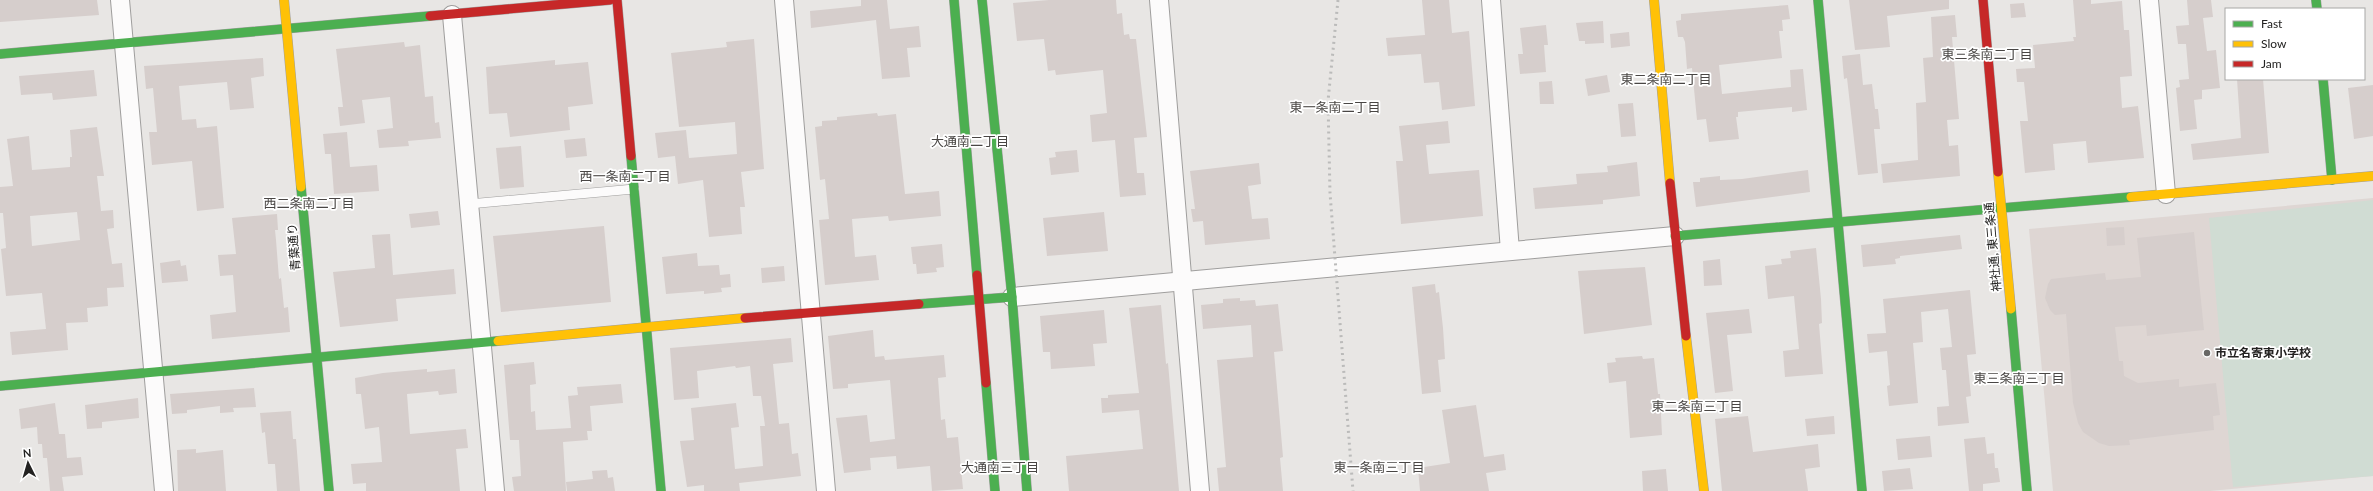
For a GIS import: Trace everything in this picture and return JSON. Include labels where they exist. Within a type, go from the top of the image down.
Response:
[{"type":"street","points":[[120,0],[164,491]]},
{"type":"street","name":"青葉通り","points":[[284,0],[329,491]]},
{"type":"street","points":[[0,54],[610,0]]},
{"type":"street","points":[[617,0],[661,491]]},
{"type":"street","points":[[784,0],[826,491]]},
{"type":"street","points":[[954,0],[995,491]]},
{"type":"street","points":[[982,0],[1012,297],[1027,491]]},
{"type":"street","points":[[1159,0],[1200,491]]},
{"type":"street","points":[[1491,0],[1510,251]]},
{"type":"street","points":[[1654,0],[1675,236],[1704,491]]},
{"type":"street","points":[[1818,0],[1862,491]]},
{"type":"street","name":"神社通, 東三条通","points":[[1983,0],[2027,491]]},
{"type":"street","points":[[2149,0],[2166,194]]},
{"type":"street","points":[[452,15],[495,491]]},
{"type":"street","points":[[2323,80],[2332,180]]},
{"type":"street","points":[[0,386],[810,312],[979,300],[1675,236],[2373,176]]},
{"type":"lane","points":[[468,204],[634,189]]},
{"type":"shaded area","name":"市立名寄東小学校","points":[[2373,198],[2373,476],[2210,491],[2053,491],[2029,229]]},
{"type":"shaded area","points":[[2373,200],[2373,476],[2233,487],[2209,218]]},
{"type":"building","points":[[0,0],[97,0],[99,15],[0,22]]},
{"type":"building","points":[[861,0],[887,0],[890,29],[919,26],[921,47],[907,48],[910,77],[882,79],[876,20],[811,28],[810,11],[861,6]]},
{"type":"building","points":[[1049,0],[1116,0],[1117,14],[1122,13],[1124,35],[1129,34],[1130,39],[1136,39],[1147,137],[1134,138],[1137,173],[1144,173],[1146,195],[1120,197],[1115,140],[1092,142],[1090,115],[1107,113],[1103,70],[1056,75],[1055,70],[1048,71],[1044,39],[1017,41],[1013,3]]},
{"type":"building","points":[[1422,0],[1449,0],[1452,33],[1469,31],[1475,106],[1442,110],[1439,82],[1424,83],[1421,54],[1388,56],[1386,38],[1425,35]]},
{"type":"building","points":[[1849,0],[1949,0],[1949,9],[1887,16],[1890,47],[1855,50]]},
{"type":"building","points":[[2073,0],[2091,0],[2091,4],[2122,1],[2124,30],[2129,30],[2132,76],[2120,77],[2122,108],[2138,106],[2144,158],[2088,163],[2086,141],[2053,144],[2055,170],[2025,173],[2020,121],[2028,121],[2024,82],[2017,82],[2016,69],[2035,68],[2033,45],[2074,41],[2073,37],[2076,37]]},
{"type":"building","points":[[2187,0],[2211,0],[2213,17],[2203,18],[2207,51],[2216,50],[2220,88],[2202,90],[2202,99],[2194,100],[2197,129],[2180,131],[2176,88],[2180,87],[2179,80],[2189,79],[2186,44],[2178,44],[2176,26],[2189,25]]},
{"type":"building","points":[[2024,3],[2026,17],[2011,18],[2010,4]]},
{"type":"building","points":[[1788,5],[1790,19],[1782,20],[1783,31],[1779,31],[1782,58],[1719,65],[1722,94],[1791,87],[1790,70],[1803,69],[1807,110],[1792,112],[1792,107],[1738,112],[1738,117],[1736,117],[1739,139],[1709,142],[1706,119],[1697,120],[1692,68],[1687,69],[1685,42],[1683,37],[1678,37],[1676,21],[1681,20],[1681,14]]},
{"type":"building","points":[[1955,15],[1957,37],[1952,37],[1959,119],[1947,120],[1949,146],[1958,145],[1960,176],[1883,183],[1881,164],[1918,160],[1916,103],[1926,102],[1923,58],[1933,57],[1931,17]]},
{"type":"building","points":[[1603,21],[1604,43],[1585,44],[1585,41],[1579,41],[1576,23]]},
{"type":"building","points":[[1546,25],[1548,45],[1544,45],[1546,72],[1520,74],[1518,54],[1523,54],[1520,28]]},
{"type":"building","points":[[1629,32],[1630,46],[1611,48],[1610,34]]},
{"type":"building","points":[[754,39],[764,169],[741,172],[745,207],[740,207],[742,234],[709,237],[703,180],[678,184],[675,156],[658,158],[655,133],[686,130],[689,158],[737,154],[735,122],[679,127],[671,53],[727,47],[726,42]]},
{"type":"building","points":[[404,42],[405,47],[420,45],[425,97],[433,96],[435,123],[439,122],[441,138],[408,141],[409,146],[379,148],[377,130],[393,128],[390,97],[362,100],[365,123],[340,126],[338,107],[343,107],[336,49]]},
{"type":"building","points":[[1860,54],[1863,85],[1872,84],[1875,109],[1878,109],[1880,129],[1874,129],[1878,173],[1858,175],[1847,78],[1844,79],[1842,56]]},
{"type":"building","points":[[263,58],[264,76],[251,78],[254,108],[230,110],[227,82],[179,86],[182,120],[196,119],[197,128],[217,126],[224,208],[197,211],[192,161],[152,165],[149,132],[157,132],[153,88],[146,89],[144,66]]},
{"type":"building","points":[[555,60],[555,65],[588,62],[593,104],[568,107],[570,130],[510,137],[507,113],[489,114],[486,67]]},
{"type":"building","points":[[94,70],[97,96],[53,100],[52,93],[21,95],[19,76]]},
{"type":"building","points":[[1607,75],[1610,92],[1588,96],[1585,79]]},
{"type":"building","points":[[2237,80],[2263,80],[2269,153],[2193,160],[2191,144],[2241,138]]},
{"type":"building","points":[[1552,81],[1554,104],[1540,104],[1539,82]]},
{"type":"building","points":[[2373,85],[2373,136],[2354,139],[2348,88]]},
{"type":"building","points":[[1633,103],[1636,136],[1621,137],[1618,104]]},
{"type":"building","points":[[877,113],[878,116],[896,114],[905,194],[939,191],[941,216],[889,221],[888,216],[852,219],[855,257],[876,255],[879,280],[825,285],[819,220],[829,219],[825,179],[820,180],[815,127],[822,126],[822,121],[837,120],[837,117]]},
{"type":"building","points":[[1448,121],[1450,143],[1426,145],[1429,174],[1479,170],[1483,216],[1401,224],[1396,161],[1403,161],[1399,126]]},
{"type":"building","points":[[97,127],[104,176],[97,176],[101,211],[113,210],[114,228],[107,229],[112,264],[122,263],[124,287],[107,288],[108,306],[87,308],[88,322],[66,323],[68,350],[12,355],[10,332],[46,329],[42,293],[6,296],[1,249],[6,248],[3,213],[0,213],[0,187],[13,186],[7,139],[29,136],[32,170],[70,167],[70,157],[72,157],[70,130]],"holes":[[[77,212],[80,240],[32,246],[30,216]]]},
{"type":"building","points":[[347,132],[350,167],[377,165],[379,191],[334,194],[331,154],[325,154],[323,134]]},
{"type":"building","points":[[585,138],[587,156],[566,158],[564,140]]},
{"type":"building","points":[[521,146],[524,187],[500,189],[496,148]]},
{"type":"building","points":[[1077,150],[1079,172],[1051,175],[1049,158],[1056,157],[1055,152]]},
{"type":"building","points":[[1637,162],[1640,196],[1603,200],[1603,204],[1535,209],[1533,188],[1577,184],[1576,174],[1608,172],[1607,166]]},
{"type":"building","points":[[1259,163],[1261,184],[1248,186],[1252,219],[1268,218],[1270,239],[1205,245],[1203,221],[1193,222],[1191,209],[1195,209],[1190,171]]},
{"type":"building","points":[[1808,170],[1810,192],[1696,207],[1693,182],[1700,182],[1700,178],[1720,176],[1720,180],[1742,179]]},
{"type":"building","points":[[438,211],[440,225],[411,228],[409,214]]},
{"type":"building","points":[[1104,212],[1108,251],[1047,256],[1043,218]]},
{"type":"building","points":[[277,214],[278,230],[275,230],[279,279],[281,278],[284,308],[288,307],[290,332],[212,339],[210,315],[236,312],[233,275],[220,276],[218,255],[236,254],[232,218]]},
{"type":"building","points":[[604,226],[611,302],[501,312],[493,236]]},
{"type":"building","points":[[2124,227],[2125,245],[2107,246],[2106,228]]},
{"type":"building","points":[[2194,232],[2204,330],[2147,336],[2146,325],[2115,327],[2119,361],[2123,361],[2124,376],[2138,383],[2179,379],[2179,387],[2216,383],[2220,415],[2213,416],[2214,430],[2129,440],[2130,445],[2109,446],[2099,443],[2083,432],[2078,423],[2073,403],[2066,314],[2055,315],[2050,310],[2045,298],[2048,284],[2051,279],[2105,273],[2106,280],[2141,277],[2137,238]]},
{"type":"building","points":[[390,234],[393,275],[454,269],[456,294],[396,299],[398,321],[340,327],[333,272],[375,268],[372,235]]},
{"type":"building","points":[[1960,235],[1962,249],[1900,256],[1900,258],[1895,259],[1896,264],[1863,267],[1861,245]]},
{"type":"building","points":[[942,244],[944,267],[936,268],[937,272],[917,274],[916,264],[913,264],[911,247]]},
{"type":"building","points":[[1816,248],[1821,299],[1822,323],[1819,324],[1823,374],[1785,377],[1783,351],[1799,349],[1794,296],[1768,299],[1765,266],[1782,264],[1781,259],[1791,258],[1790,251]]},
{"type":"building","points":[[697,253],[698,266],[719,265],[720,275],[730,274],[731,287],[721,288],[722,292],[704,294],[704,291],[666,294],[662,257]]},
{"type":"building","points":[[1720,259],[1722,285],[1704,286],[1703,261]]},
{"type":"building","points":[[180,260],[181,266],[186,265],[188,281],[162,283],[160,263]]},
{"type":"building","points":[[784,266],[785,281],[762,283],[761,268]]},
{"type":"building","points":[[1645,267],[1652,325],[1584,334],[1578,271]]},
{"type":"building","points":[[1435,284],[1436,293],[1439,292],[1445,359],[1438,360],[1441,392],[1422,394],[1412,287]]},
{"type":"building","points":[[1970,290],[1976,354],[1967,355],[1971,396],[1966,397],[1969,423],[1938,426],[1937,407],[1949,406],[1946,370],[1942,370],[1940,348],[1952,347],[1948,309],[1921,312],[1923,342],[1913,343],[1918,403],[1889,406],[1887,386],[1890,385],[1887,351],[1869,353],[1867,334],[1886,333],[1883,299]]},
{"type":"building","points":[[1240,298],[1240,301],[1255,300],[1256,306],[1278,304],[1283,351],[1274,352],[1283,457],[1280,458],[1283,491],[1219,491],[1217,468],[1226,467],[1217,360],[1253,357],[1251,325],[1203,329],[1201,305],[1223,303],[1223,299]]},
{"type":"building","points":[[1161,305],[1166,364],[1168,363],[1179,491],[1069,491],[1066,456],[1143,449],[1139,410],[1102,413],[1101,398],[1108,398],[1108,395],[1139,393],[1129,308]]},
{"type":"building","points":[[1749,309],[1752,333],[1727,335],[1733,391],[1715,393],[1706,313]]},
{"type":"building","points":[[1104,310],[1107,343],[1093,344],[1095,366],[1051,369],[1050,352],[1043,352],[1040,316]]},
{"type":"building","points":[[873,330],[875,357],[884,356],[885,360],[944,355],[946,377],[938,378],[941,420],[945,419],[947,438],[958,437],[963,489],[932,491],[930,466],[897,469],[896,456],[870,458],[871,470],[844,473],[836,418],[867,415],[870,442],[895,439],[890,380],[848,384],[848,388],[833,389],[828,336]]},
{"type":"building","points":[[791,338],[793,362],[773,364],[779,424],[789,423],[792,454],[798,453],[801,476],[739,483],[740,491],[704,491],[704,485],[687,487],[680,441],[694,440],[691,408],[736,403],[739,427],[731,428],[735,469],[763,466],[760,426],[765,426],[761,396],[753,396],[750,366],[736,368],[735,366],[697,371],[699,398],[674,400],[670,348]]},
{"type":"building","points":[[1642,356],[1643,359],[1654,358],[1658,394],[1660,394],[1662,435],[1630,438],[1626,381],[1609,383],[1607,363],[1616,362],[1615,358]]},
{"type":"building","points":[[534,362],[536,384],[530,385],[531,412],[535,411],[536,430],[571,428],[568,396],[578,395],[577,387],[621,384],[623,403],[590,406],[592,431],[587,431],[588,440],[563,442],[566,491],[514,491],[512,477],[521,476],[519,440],[510,440],[504,365]]},
{"type":"building","points":[[427,369],[427,372],[455,369],[457,393],[439,395],[438,391],[407,394],[410,434],[466,429],[468,448],[456,449],[460,491],[366,491],[366,483],[353,484],[351,464],[382,462],[379,427],[365,429],[361,394],[356,394],[355,378],[383,373]]},
{"type":"building","points":[[254,388],[256,407],[233,408],[234,412],[220,413],[220,406],[187,410],[187,413],[172,414],[170,394]]},
{"type":"building","points":[[138,398],[139,418],[102,422],[102,428],[87,429],[85,405]]},
{"type":"building","points":[[55,403],[59,434],[65,434],[67,458],[81,457],[83,475],[62,477],[64,491],[50,491],[47,458],[43,458],[42,444],[38,444],[37,427],[21,429],[19,409]]},
{"type":"building","points":[[1476,405],[1484,457],[1504,454],[1506,470],[1486,473],[1489,491],[1420,491],[1418,468],[1450,463],[1442,410]]},
{"type":"building","points":[[291,411],[293,439],[296,439],[300,491],[277,491],[275,464],[268,464],[265,432],[262,433],[260,413]]},
{"type":"building","points":[[1748,416],[1753,452],[1818,444],[1820,467],[1805,469],[1808,491],[1722,491],[1715,419]]},
{"type":"building","points":[[1834,416],[1835,434],[1807,436],[1805,419]]},
{"type":"building","points":[[1930,436],[1932,457],[1898,460],[1896,439]]},
{"type":"building","points":[[1985,437],[1987,454],[1994,453],[1995,468],[1998,468],[2000,482],[1983,484],[1983,491],[1969,491],[1964,439]]},
{"type":"building","points":[[196,449],[196,453],[223,450],[226,491],[178,491],[177,450]]},
{"type":"building","points":[[1910,468],[1913,489],[1884,491],[1882,471]]},
{"type":"building","points":[[1666,469],[1668,491],[1643,491],[1642,471]]},
{"type":"building","points":[[607,470],[608,478],[613,477],[615,491],[567,491],[566,482],[593,479],[592,471]]},
{"type":"railway","points":[[1338,0],[1328,101],[1330,193],[1353,491]]},
{"type":"traffic: fast","points":[[954,0],[977,275]]},
{"type":"traffic: fast","points":[[982,0],[1012,297],[1027,491]]},
{"type":"traffic: fast","points":[[1818,0],[1862,491]]},
{"type":"traffic: fast","points":[[2316,0],[2317,8]]},
{"type":"traffic: fast","points":[[0,54],[430,16]]},
{"type":"traffic: fast","points":[[2323,80],[2332,180]]},
{"type":"traffic: fast","points":[[631,156],[661,491]]},
{"type":"traffic: fast","points":[[301,187],[329,491]]},
{"type":"traffic: fast","points":[[1675,236],[2131,197]]},
{"type":"traffic: fast","points":[[919,304],[1012,297]]},
{"type":"traffic: fast","points":[[2011,309],[2027,491]]},
{"type":"traffic: fast","points":[[0,386],[498,341]]},
{"type":"traffic: fast","points":[[986,383],[995,491]]},
{"type":"traffic: slow","points":[[284,0],[301,187]]},
{"type":"traffic: slow","points":[[1654,0],[1670,183]]},
{"type":"traffic: slow","points":[[1998,172],[2011,309]]},
{"type":"traffic: slow","points":[[2131,197],[2373,176]]},
{"type":"traffic: slow","points":[[498,341],[745,318]]},
{"type":"traffic: slow","points":[[1686,336],[1704,491]]},
{"type":"traffic: jam","points":[[430,16],[610,0]]},
{"type":"traffic: jam","points":[[617,0],[631,156]]},
{"type":"traffic: jam","points":[[1983,0],[1998,172]]},
{"type":"traffic: jam","points":[[1670,183],[1686,336]]},
{"type":"traffic: jam","points":[[977,275],[986,383]]},
{"type":"traffic: jam","points":[[745,318],[919,304]]},
{"type":"place","name":"市立名寄東小学校","points":[[2207,353]]},
{"type":"district","name":"東三条南二丁目","points":[[1987,54]]},
{"type":"district","name":"東二条南二丁目","points":[[1666,79]]},
{"type":"district","name":"東一条南二丁目","points":[[1335,107]]},
{"type":"district","name":"大通南二丁目","points":[[970,141]]},
{"type":"district","name":"西一条南二丁目","points":[[625,176]]},
{"type":"district","name":"西二条南二丁目","points":[[309,203]]},
{"type":"district","name":"東三条南三丁目","points":[[2019,378]]},
{"type":"district","name":"東二条南三丁目","points":[[1697,406]]},
{"type":"district","name":"大通南三丁目","points":[[1000,467]]},
{"type":"district","name":"東一条南三丁目","points":[[1379,467]]}]
